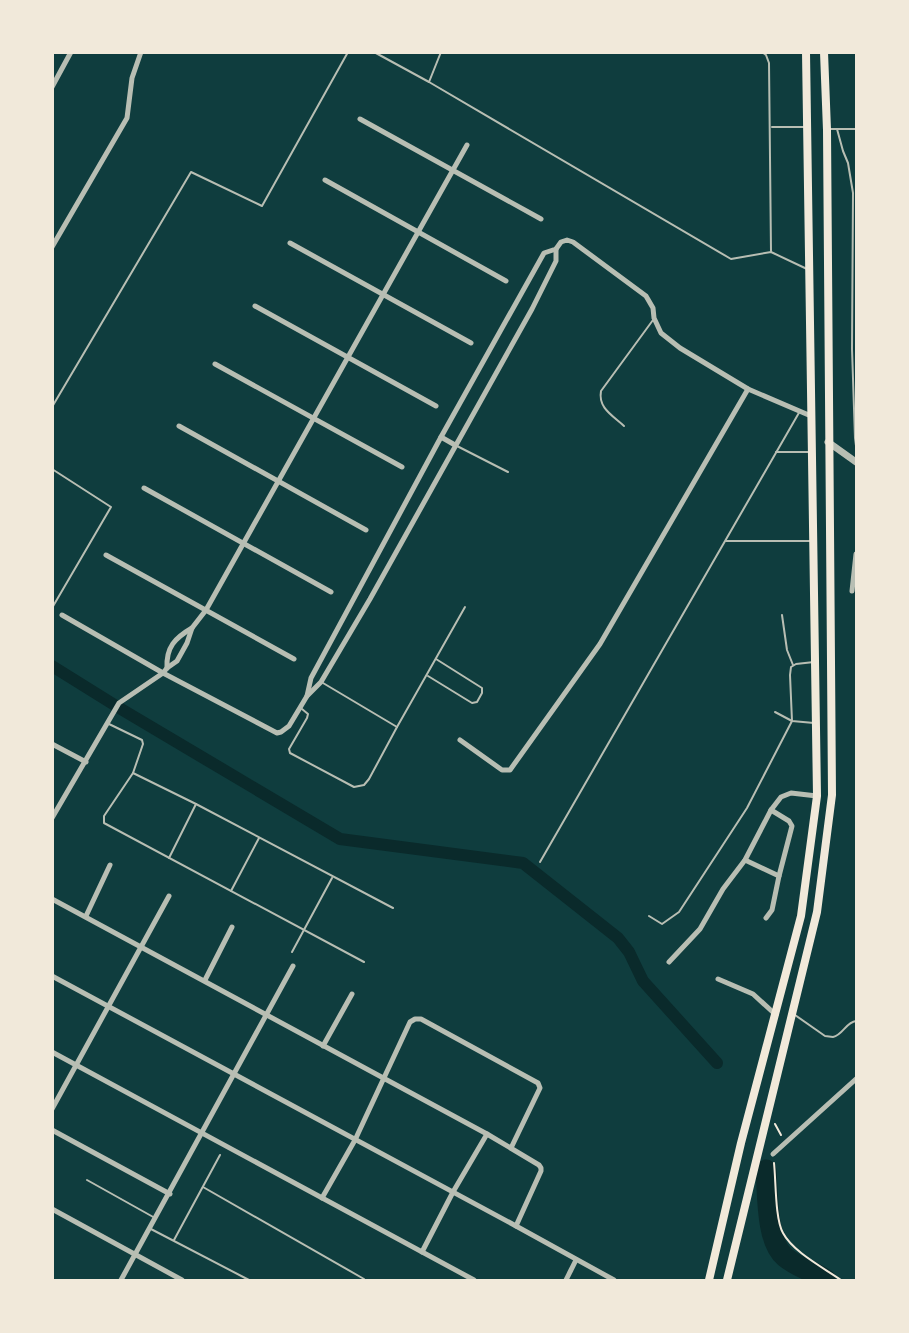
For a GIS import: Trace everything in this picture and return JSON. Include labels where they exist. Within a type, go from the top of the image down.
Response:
[{"type":"main road","points":[[709,1281],[741,1143],[801,916],[818,796],[806,52]]},
{"type":"main road","points":[[727,1281],[817,912],[832,795],[827,129],[824,52]]},
{"type":"street","points":[[52,87],[71,52]]},
{"type":"street","points":[[52,247],[127,117],[132,78],[141,52]]},
{"type":"street","points":[[360,119],[541,219]]},
{"type":"street","points":[[52,819],[119,703],[177,661],[187,644],[192,628],[206,610],[467,145]]},
{"type":"street","points":[[325,180],[506,281]]},
{"type":"street","points":[[307,696],[311,678],[441,437],[544,254],[556,249],[561,242],[567,240],[573,242],[646,296],[653,308],[654,318],[661,333],[667,338],[748,389],[811,416]]},
{"type":"street","points":[[290,243],[471,343]]},
{"type":"street","points":[[62,615],[277,733],[289,726],[307,696],[321,682],[380,581],[532,309],[556,261],[556,249]]},
{"type":"street","points":[[255,306],[436,406]]},
{"type":"street","points":[[215,364],[402,467]]},
{"type":"street","points":[[460,740],[502,770],[510,770],[600,644],[748,389]]},
{"type":"street","points":[[179,426],[366,530]]},
{"type":"street","points":[[441,437],[455,445]]},
{"type":"street","points":[[828,442],[856,462]]},
{"type":"street","points":[[144,488],[331,591]]},
{"type":"street","points":[[852,591],[856,554]]},
{"type":"street","points":[[106,555],[294,659]]},
{"type":"street","points":[[368,572],[380,581]]},
{"type":"street","points":[[165,671],[166,655],[176,637],[192,628]]},
{"type":"street","points":[[52,744],[86,762]]},
{"type":"street","points":[[669,962],[700,929],[723,889],[745,860],[771,810],[781,797],[791,793],[818,796]]},
{"type":"street","points":[[766,918],[772,910],[792,826],[789,821],[771,810]]},
{"type":"street","points":[[745,860],[779,876]]},
{"type":"street","points":[[86,916],[110,865]]},
{"type":"street","points":[[52,1109],[169,896]]},
{"type":"street","points":[[52,899],[488,1134],[541,1168],[516,1226]]},
{"type":"street","points":[[206,980],[231,927]]},
{"type":"street","points":[[121,1281],[293,966]]},
{"type":"street","points":[[52,976],[614,1281]]},
{"type":"street","points":[[718,979],[753,994],[776,1015]]},
{"type":"street","points":[[323,1046],[352,994]]},
{"type":"street","points":[[322,1198],[355,1140],[410,1022],[415,1019],[421,1019],[533,1078],[538,1083],[540,1088],[511,1148]]},
{"type":"street","points":[[52,1052],[472,1280]]},
{"type":"street","points":[[773,1154],[825,1110],[856,1079]]},
{"type":"street","points":[[52,1130],[170,1194]]},
{"type":"street","points":[[422,1252],[453,1192],[488,1134]]},
{"type":"street","points":[[52,1209],[182,1281]]},
{"type":"street","points":[[566,1281],[576,1260]]},
{"type":"lane","points":[[52,407],[191,172],[262,206],[348,52]]},
{"type":"lane","points":[[374,52],[731,259],[771,252],[810,270]]},
{"type":"lane","points":[[429,82],[441,52]]},
{"type":"lane","points":[[762,52],[770,63],[771,252]]},
{"type":"lane","points":[[771,127],[808,127]]},
{"type":"lane","points":[[827,129],[856,129]]},
{"type":"lane","points":[[837,129],[848,163],[853,193],[852,349],[856,446]]},
{"type":"lane","points":[[624,426],[603,407],[600,399],[601,391],[654,318]]},
{"type":"lane","points":[[540,862],[800,411]]},
{"type":"lane","points":[[455,445],[508,472]]},
{"type":"lane","points":[[776,452],[812,452]]},
{"type":"lane","points":[[52,469],[111,507],[52,608]]},
{"type":"lane","points":[[725,541],[813,541]]},
{"type":"lane","points":[[299,707],[308,714],[293,740],[289,749],[290,753],[354,787],[364,784],[369,779],[465,607]]},
{"type":"lane","points":[[649,916],[662,924],[679,912],[747,808],[792,721],[790,675],[793,665],[787,650],[782,615]]},
{"type":"lane","points":[[428,675],[472,703],[480,699],[482,688],[436,659]]},
{"type":"lane","points":[[793,665],[816,662]]},
{"type":"lane","points":[[321,682],[397,727]]},
{"type":"lane","points":[[775,712],[792,721],[817,723]]},
{"type":"lane","points":[[106,722],[142,740],[143,747],[133,773],[104,816],[104,823],[364,962]]},
{"type":"lane","points":[[133,773],[393,908]]},
{"type":"lane","points":[[169,858],[196,804]]},
{"type":"lane","points":[[231,891],[259,837]]},
{"type":"lane","points":[[292,952],[333,877]]},
{"type":"lane","points":[[793,1013],[825,1036],[833,1037],[841,1033],[850,1022],[856,1021]]},
{"type":"lane","points":[[174,1240],[220,1155]]},
{"type":"lane","points":[[87,1180],[155,1218]]},
{"type":"lane","points":[[202,1187],[365,1280]]},
{"type":"lane","points":[[149,1228],[249,1281]]},
{"type":"path","points":[[769,1113],[785,1143]]},
{"type":"path","points":[[773,1154],[782,1232],[795,1248],[841,1281]]},
{"type":"waterway","points":[[52,666],[340,839],[523,863],[618,938],[629,952],[643,981],[717,1063]]},
{"type":"waterway","points":[[766,1170],[771,1229],[779,1250],[790,1261],[826,1280]]}]
